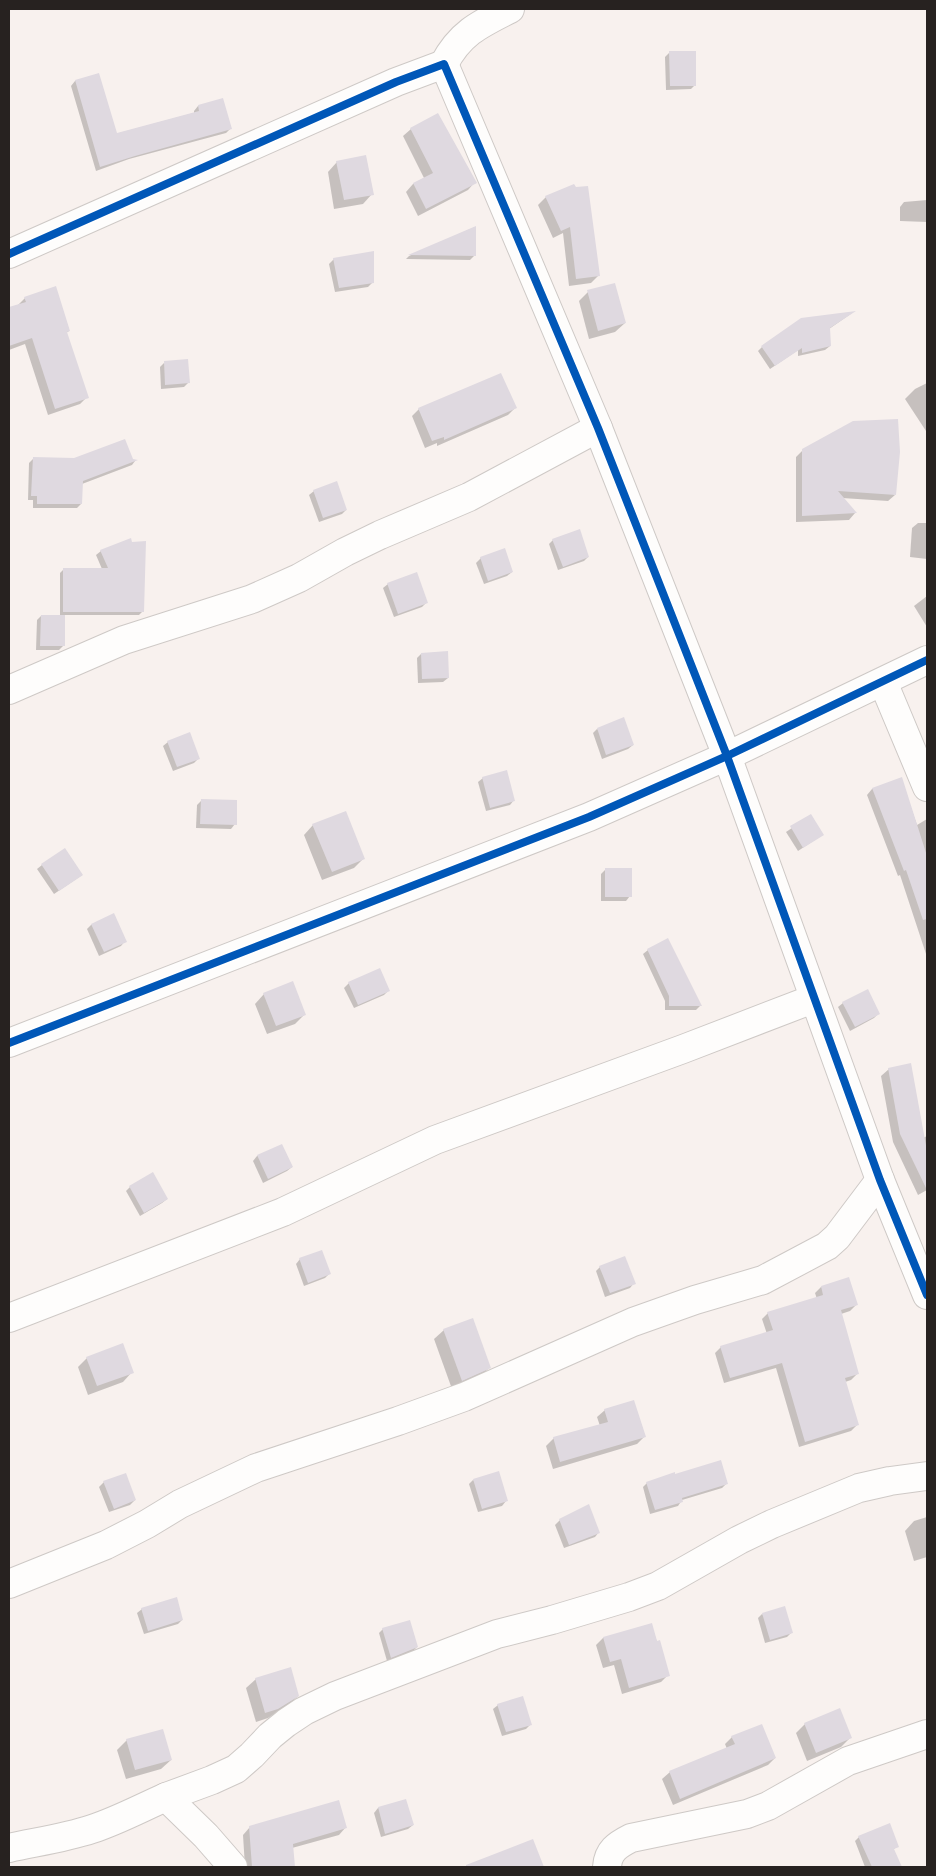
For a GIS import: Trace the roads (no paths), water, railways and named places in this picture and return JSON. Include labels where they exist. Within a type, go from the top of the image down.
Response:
[{"type":"street","points":[[9,254],[396,82],[444,64],[452,49],[463,36],[510,9]]},
{"type":"street","points":[[444,64],[598,428],[727,756],[813,999],[880,1180],[927,1295]]},
{"type":"street","points":[[9,690],[124,640],[252,599],[299,578],[362,544],[470,497],[598,428]]},
{"type":"street","points":[[9,1043],[590,818],[727,756],[927,660]]},
{"type":"street","points":[[883,682],[927,787]]},
{"type":"street","points":[[9,1318],[283,1212],[435,1140],[813,999]]},
{"type":"street","points":[[9,1584],[106,1545],[147,1524],[180,1504],[256,1468],[464,1397],[633,1322],[695,1300],[763,1280],[827,1246],[837,1237],[880,1180]]},
{"type":"street","points":[[9,1848],[92,1829],[166,1796],[212,1780],[236,1769],[286,1723],[304,1711],[335,1696],[497,1634],[552,1620],[629,1597],[658,1586],[739,1540],[772,1524],[859,1488],[890,1481],[927,1476]]},
{"type":"street","points":[[607,1867],[610,1853],[617,1844],[631,1838],[747,1814],[768,1806],[848,1761],[927,1734]]},
{"type":"street","points":[[166,1796],[206,1836],[233,1867]]}]
